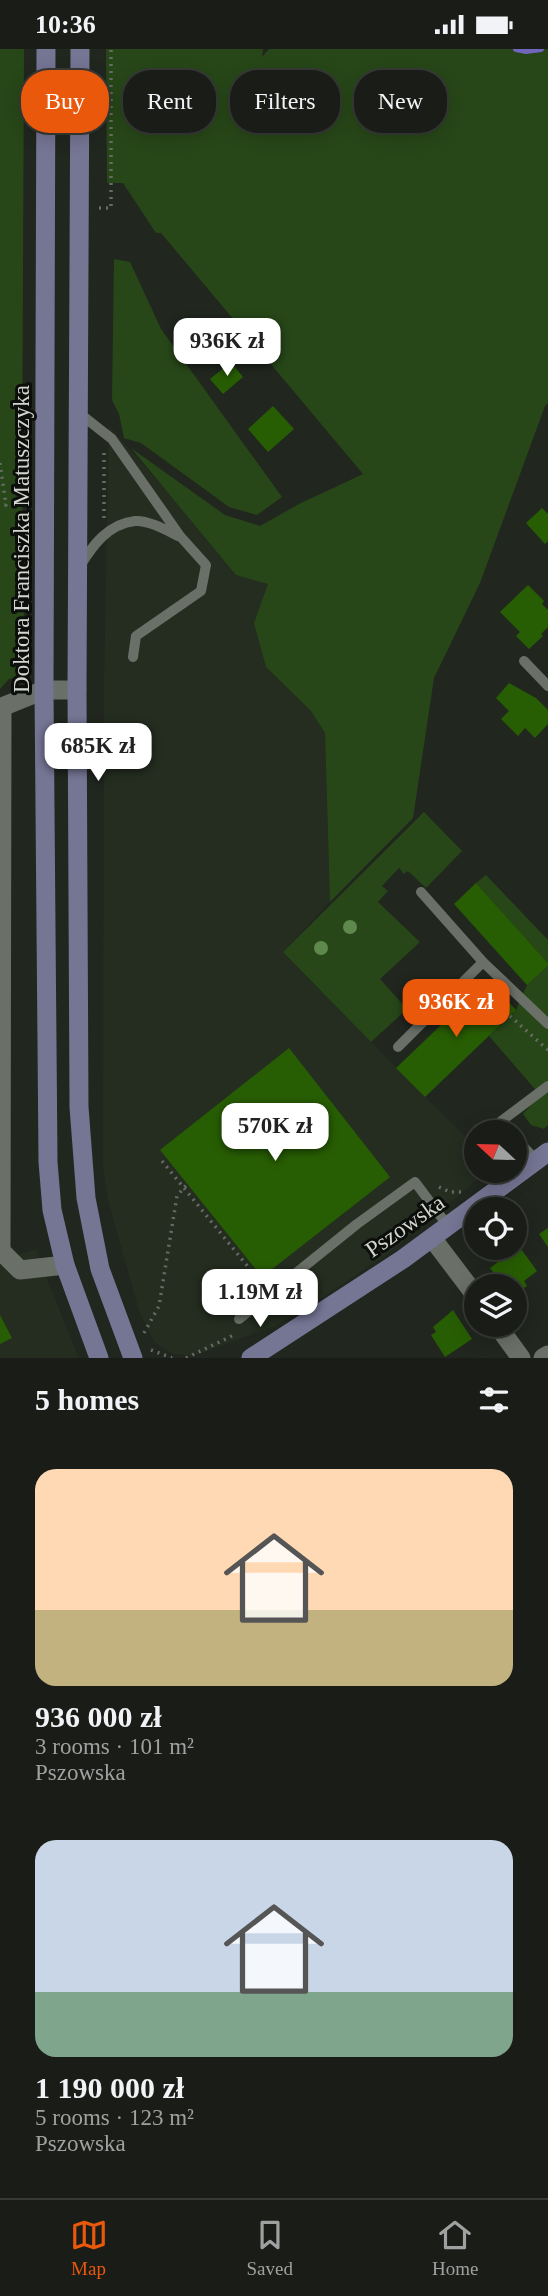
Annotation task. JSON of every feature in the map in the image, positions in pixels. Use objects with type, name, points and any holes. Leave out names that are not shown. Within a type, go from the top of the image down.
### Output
[{"type":"main road","name":"Doktora Franciszka Matuszczyka","points":[[46,49],[44,690],[48,1162],[52,1210],[65,1265],[99,1358]]},
{"type":"main road","points":[[80,49],[89,204],[79,413],[79,1107],[86,1199],[100,1269],[137,1355]]},
{"type":"main road","name":"Pszowska","points":[[251,1358],[440,1232],[542,1157]]},
{"type":"street","points":[[65,1265],[20,1270],[0,1251],[2,707],[44,690],[77,690]]},
{"type":"street","points":[[440,1232],[464,1275]]},
{"type":"street","points":[[506,1337],[521,1358]]},
{"type":"street","points":[[543,1358],[548,1355]]},
{"type":"lane","points":[[79,413],[112,439],[180,536],[206,565],[201,591],[136,636],[134,657]]},
{"type":"lane","points":[[78,569],[93,545],[110,529],[136,521],[180,536]]},
{"type":"lane","points":[[524,661],[548,686]]},
{"type":"lane","points":[[421,892],[483,962],[548,1024]]},
{"type":"lane","points":[[398,1047],[483,962]]},
{"type":"lane","points":[[503,1120],[548,1086]]},
{"type":"lane","points":[[527,1146],[542,1157]]},
{"type":"lane","points":[[239,1319],[357,1224],[415,1182],[440,1232]]},
{"type":"path","points":[[89,204],[97,208],[111,208],[111,49]]},
{"type":"path","points":[[93,545],[104,521],[104,432]]},
{"type":"path","points":[[0,463],[6,505],[0,506]]},
{"type":"path","points":[[510,1016],[548,1050]]},
{"type":"path","points":[[162,1161],[261,1284]]},
{"type":"path","points":[[138,1328],[142,1338],[159,1306],[177,1196],[188,1183]]},
{"type":"path","points":[[137,1355],[172,1358]]},
{"type":"shaded area","points":[[109,426],[239,573],[270,579],[266,667],[311,711],[325,733],[330,902],[283,952],[464,1135],[464,1183],[473,1183],[390,1252],[328,1294],[275,1326],[193,1356],[173,1354],[154,1342],[139,1311],[108,1200],[103,1168],[104,680]]},
{"type":"shaded area","points":[[36,1249],[79,1358],[0,1358],[0,1261]]},
{"type":"green space","points":[[0,49],[24,49],[24,70],[21,70],[21,133],[24,133],[24,631],[20,631],[18,677],[9,679],[0,689]]},
{"type":"green space","points":[[106,49],[263,49],[262,57],[269,49],[548,49],[548,403],[480,583],[434,678],[413,818],[330,902],[325,733],[311,711],[266,667],[254,623],[268,584],[236,575],[131,448],[225,515],[260,526],[363,474],[161,233],[156,233],[123,183],[107,183],[109,70],[106,70]]},
{"type":"green space","points":[[114,259],[130,262],[161,329],[282,497],[257,515],[229,507],[141,443],[124,438],[119,414],[112,400]]},
{"type":"green space","points":[[424,812],[462,851],[426,888],[408,871],[404,874],[399,868],[382,886],[388,891],[378,902],[420,942],[380,979],[407,1009],[371,1042],[283,952]]},
{"type":"green space","points":[[486,875],[548,940],[548,963],[476,883]]},
{"type":"green space","points":[[548,966],[548,1125],[544,1129],[531,1125],[523,1114],[540,1095],[489,1036],[516,1010],[527,985]]},
{"type":"building","points":[[231,362],[243,377],[223,394],[210,379]]},
{"type":"building","points":[[273,406],[294,429],[268,452],[248,429]]},
{"type":"building","points":[[542,508],[548,514],[548,541],[545,544],[526,523]]},
{"type":"building","points":[[528,585],[544,601],[542,604],[548,610],[548,627],[529,649],[516,636],[520,632],[500,612]]},
{"type":"building","points":[[509,683],[536,698],[548,710],[548,724],[535,738],[525,728],[518,736],[501,719],[509,711],[496,698]]},
{"type":"building","points":[[476,883],[548,963],[527,985],[454,904]]},
{"type":"building","points":[[488,980],[516,1010],[425,1097],[396,1068]]},
{"type":"building","points":[[289,1048],[390,1177],[262,1277],[160,1150]]},
{"type":"building","points":[[548,1228],[548,1247],[539,1234]]},
{"type":"building","points":[[527,1257],[537,1271],[527,1279],[527,1274],[494,1274],[490,1268],[501,1260],[527,1260]]},
{"type":"building","points":[[453,1310],[464,1327],[464,1337],[472,1339],[445,1357],[431,1335],[436,1332],[433,1327]]},
{"type":"building","points":[[0,1315],[12,1338],[0,1344]]},
{"type":"waterway","points":[[516,49],[541,49]]}]
